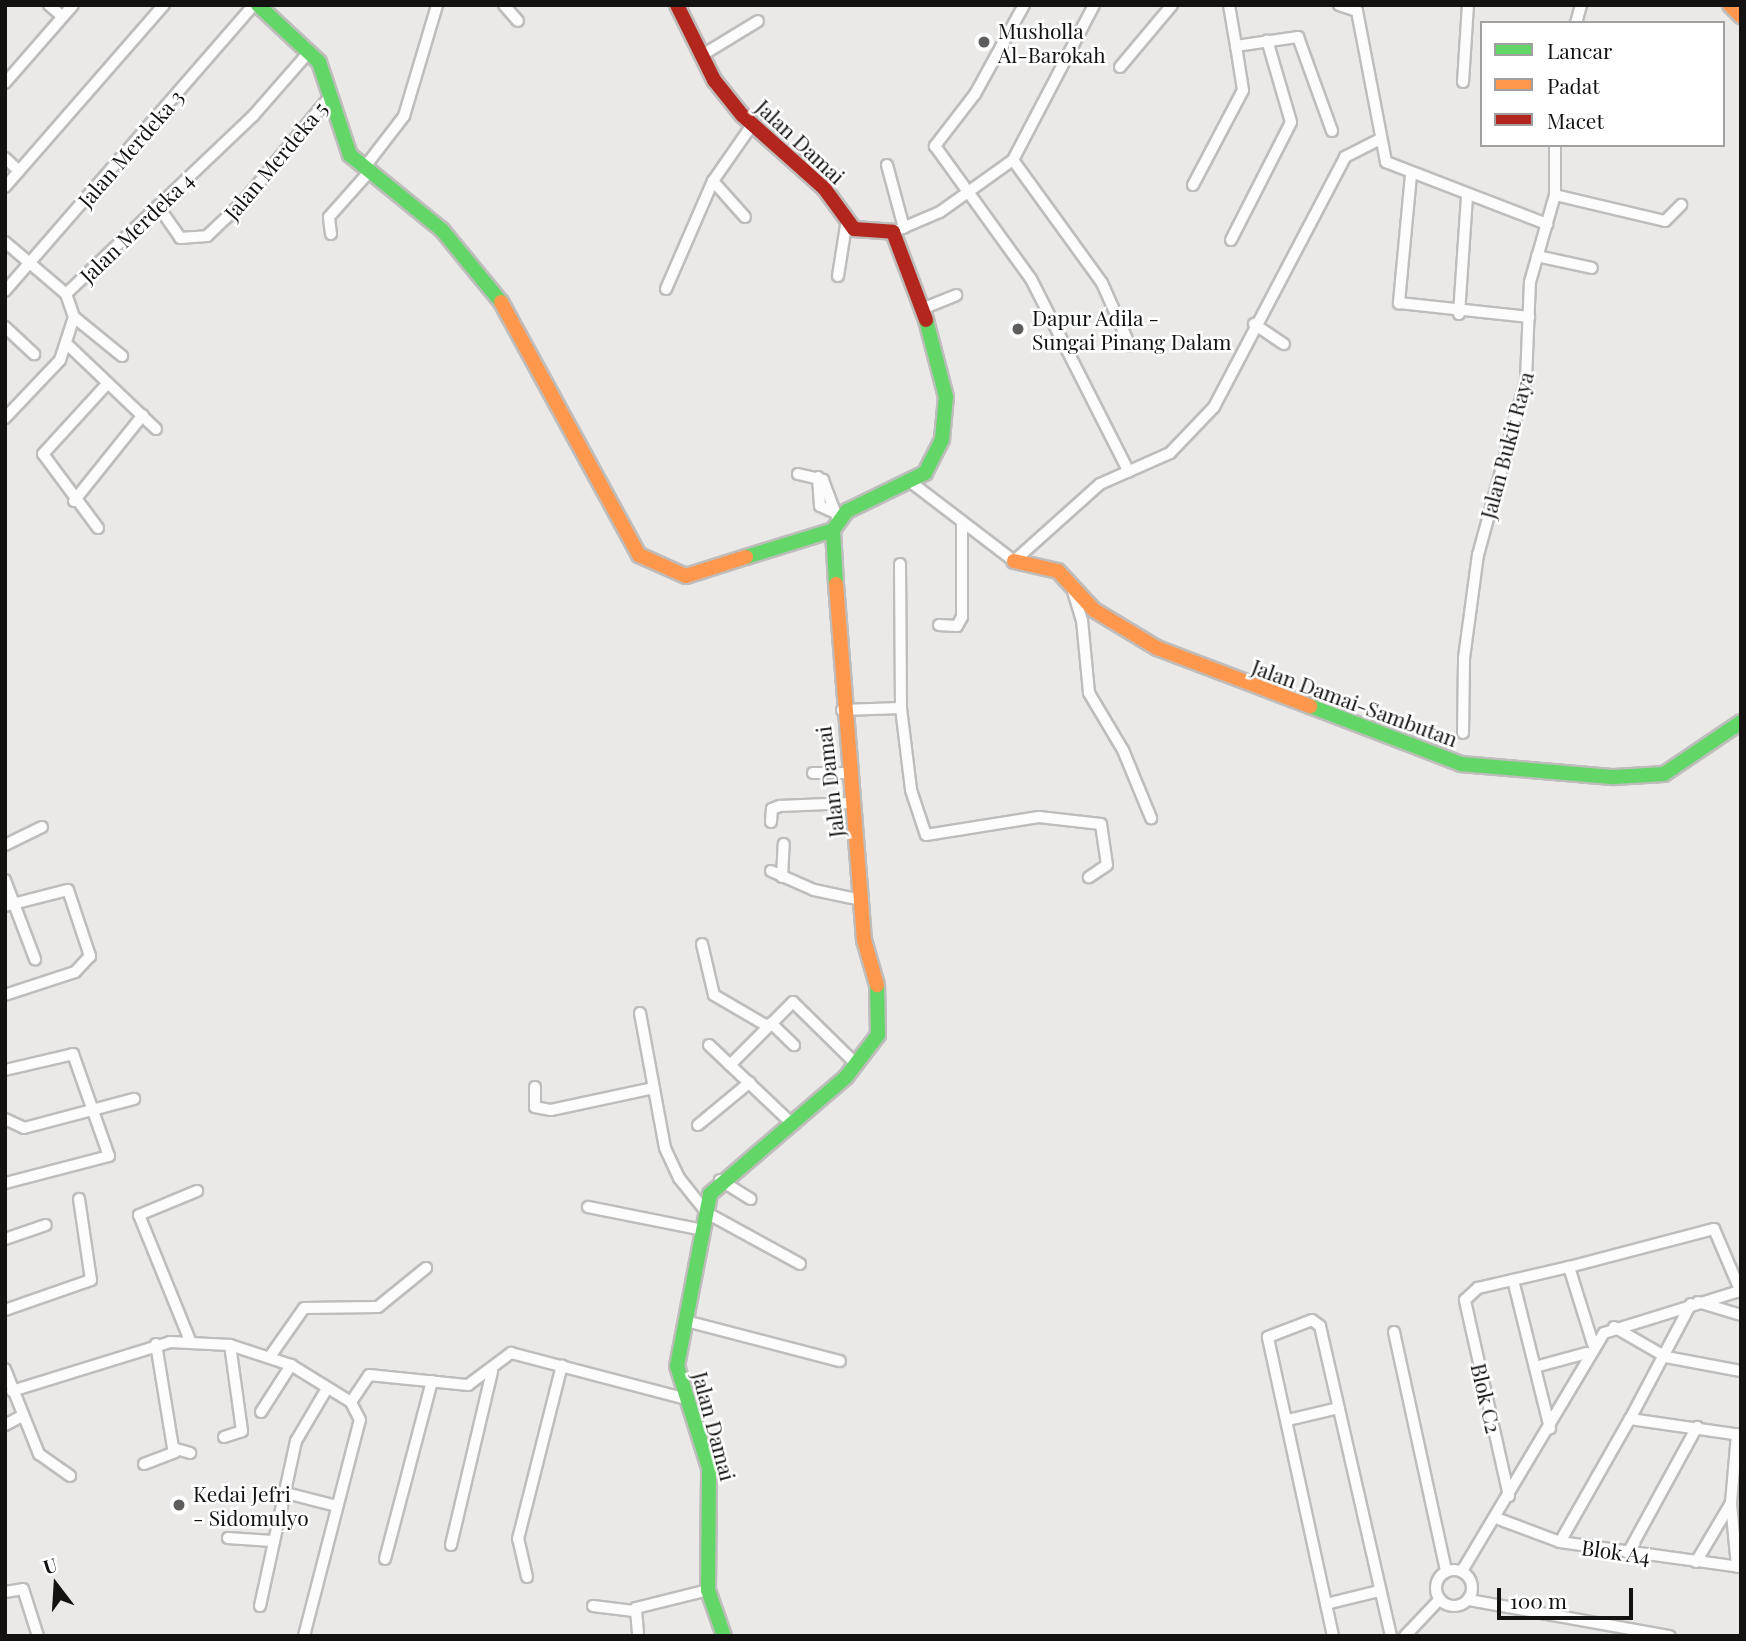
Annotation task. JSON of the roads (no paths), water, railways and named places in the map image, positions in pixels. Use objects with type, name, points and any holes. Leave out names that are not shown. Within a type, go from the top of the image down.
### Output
[{"type":"street","points":[[49,5],[63,17]]},
{"type":"street","points":[[5,83],[73,5]]},
{"type":"street","points":[[5,187],[163,5]]},
{"type":"street","points":[[256,5],[310,51],[331,95],[341,142],[366,170],[442,230],[492,285],[639,555],[660,570],[686,576],[834,520],[912,483],[942,439],[946,397],[898,230],[887,166]]},
{"type":"street","name":"Jalan Merdeka 3","points":[[5,291],[256,5]]},
{"type":"street","points":[[331,234],[331,215],[404,116],[437,5]]},
{"type":"street","points":[[504,5],[518,21]]},
{"type":"street","name":"Jalan Damai","points":[[677,5],[704,54],[714,80],[752,125],[824,188],[847,219]]},
{"type":"street","points":[[1024,5],[975,94],[934,141],[967,196],[1031,279],[1129,471]]},
{"type":"street","points":[[847,219],[857,231],[898,230],[967,196],[1013,160],[1094,5]]},
{"type":"street","points":[[1120,67],[1172,5]]},
{"type":"street","points":[[1193,185],[1243,90],[1229,5]]},
{"type":"street","points":[[1339,5],[1357,11],[1379,140],[1386,162],[1467,197],[1547,224]]},
{"type":"street","points":[[1463,82],[1468,5]]},
{"type":"street","points":[[1730,5],[1741,16]]},
{"type":"street","points":[[704,54],[758,21]]},
{"type":"street","points":[[1237,46],[1298,37],[1332,131]]},
{"type":"street","points":[[1231,240],[1291,122],[1267,40]]},
{"type":"street","name":"Jalan Merdeka 4","points":[[74,317],[66,294],[158,206],[310,51]]},
{"type":"street","name":"Jalan Merdeka 5","points":[[158,206],[180,238],[206,236],[244,201],[331,95]]},
{"type":"street","points":[[666,289],[713,181],[752,125]]},
{"type":"street","points":[[912,483],[998,554],[1014,561],[1082,497],[1129,471],[1170,453],[1201,424],[1345,157],[1379,140]]},
{"type":"street","name":"Jalan Bukit Raya","points":[[1463,733],[1466,705],[1464,657],[1478,555],[1526,380],[1529,317],[1537,256],[1555,195],[1555,147]]},
{"type":"street","points":[[5,158],[19,170]]},
{"type":"street","points":[[1013,160],[1102,283],[1130,346]]},
{"type":"street","points":[[1410,174],[1396,298],[1407,306],[1459,314],[1529,317]]},
{"type":"street","points":[[713,181],[746,217]]},
{"type":"street","points":[[1555,195],[1665,220],[1681,205]]},
{"type":"street","points":[[1459,314],[1467,197]]},
{"type":"street","points":[[838,276],[847,219]]},
{"type":"street","points":[[5,242],[66,294]]},
{"type":"street","points":[[1537,256],[1592,268]]},
{"type":"street","points":[[922,309],[956,295]]},
{"type":"street","points":[[5,418],[41,386],[67,344],[74,317],[122,356]]},
{"type":"street","points":[[1254,324],[1284,344]]},
{"type":"street","points":[[5,327],[34,354]]},
{"type":"street","points":[[67,344],[156,429]]},
{"type":"street","points":[[98,528],[74,501],[43,454],[108,383]]},
{"type":"street","points":[[74,501],[143,415]]},
{"type":"street","points":[[798,474],[818,477],[834,520]]},
{"type":"street","name":"Jalan Damai","points":[[723,1636],[708,1590],[709,1468],[684,1398],[677,1366],[707,1213],[720,1181],[857,1065],[877,1035],[882,1010],[864,940],[862,900],[846,772],[834,520]]},
{"type":"street","points":[[939,625],[957,626],[962,617],[962,524]]},
{"type":"street","name":"Jalan Damai-Sambutan","points":[[1014,561],[1058,571],[1072,588],[1157,648],[1461,764],[1614,777],[1664,774],[1741,722]]},
{"type":"street","points":[[900,564],[901,708],[922,832],[944,836],[1038,817],[1101,824],[1107,865],[1089,877]]},
{"type":"street","points":[[1072,588],[1082,620],[1089,694],[1124,750],[1151,818]]},
{"type":"street","points":[[842,710],[901,708]]},
{"type":"street","points":[[813,773],[846,772]]},
{"type":"street","points":[[771,822],[772,810],[780,806],[850,803]]},
{"type":"street","points":[[5,845],[42,827]]},
{"type":"street","points":[[782,877],[784,844]]},
{"type":"street","points":[[771,871],[782,877],[862,900]]},
{"type":"street","points":[[5,880],[17,902],[35,960]]},
{"type":"street","points":[[5,906],[68,891],[89,960],[75,972],[5,995]]},
{"type":"street","points":[[702,944],[714,995],[769,1024],[793,1045]]},
{"type":"street","points":[[730,1065],[769,1024],[795,1003],[857,1065]]},
{"type":"street","points":[[640,1013],[665,1148],[707,1213],[800,1264]]},
{"type":"street","points":[[709,1045],[789,1121]]},
{"type":"street","points":[[5,1070],[73,1054],[109,1156],[5,1182]]},
{"type":"street","points":[[698,1125],[750,1082]]},
{"type":"street","points":[[535,1087],[535,1107],[551,1110],[654,1088]]},
{"type":"street","points":[[5,1119],[24,1128],[134,1099]]},
{"type":"street","points":[[720,1181],[751,1199]]},
{"type":"street","points":[[191,1343],[139,1215],[197,1191]]},
{"type":"street","points":[[5,1310],[92,1280],[79,1199]]},
{"type":"street","points":[[588,1207],[703,1230]]},
{"type":"street","points":[[5,1238],[46,1225]]},
{"type":"street","points":[[1535,1367],[1590,1348],[1614,1327],[1741,1291],[1714,1229],[1513,1280],[1550,1428]]},
{"type":"street","points":[[1462,1571],[1550,1428],[1590,1348],[1569,1267]]},
{"type":"street","points":[[271,1355],[304,1308],[378,1307],[426,1268]]},
{"type":"street","name":"Blok C2","points":[[1508,1496],[1465,1300],[1478,1288],[1513,1280]]},
{"type":"street","points":[[1695,1303],[1741,1315]]},
{"type":"street","points":[[1560,1542],[1695,1303]]},
{"type":"street","points":[[686,1321],[840,1361]]},
{"type":"street","points":[[1332,1636],[1288,1420],[1268,1337],[1312,1321],[1319,1323],[1391,1636]]},
{"type":"street","points":[[1614,1327],[1666,1357],[1741,1371]]},
{"type":"street","points":[[1394,1332],[1446,1571]]},
{"type":"street","points":[[12,1391],[156,1344],[191,1343],[230,1345],[271,1355],[291,1365],[326,1390],[351,1402],[360,1420],[304,1636]]},
{"type":"street","points":[[156,1344],[176,1452]]},
{"type":"street","points":[[224,1437],[242,1432],[230,1345]]},
{"type":"street","points":[[351,1402],[369,1375],[468,1385],[492,1371],[511,1353],[684,1398]]},
{"type":"street","points":[[261,1412],[291,1365]]},
{"type":"street","points":[[527,1577],[518,1539],[562,1365]]},
{"type":"street","points":[[5,1369],[20,1417],[39,1454],[70,1476]]},
{"type":"street","points":[[451,1545],[492,1371]]},
{"type":"street","points":[[386,1559],[432,1381]]},
{"type":"street","points":[[260,1606],[282,1492],[301,1428],[326,1390]]},
{"type":"street","points":[[1288,1420],[1339,1408]]},
{"type":"street","points":[[5,1425],[20,1417]]},
{"type":"street","points":[[1630,1419],[1739,1434],[1731,1503],[1739,1567]]},
{"type":"street","points":[[1628,1553],[1697,1427]]},
{"type":"street","points":[[144,1464],[176,1452],[190,1453]]},
{"type":"street","points":[[282,1492],[337,1506]]},
{"type":"street","points":[[1696,1562],[1731,1503]]},
{"type":"street","name":"Blok A4","points":[[1496,1518],[1560,1542],[1739,1567]]},
{"type":"street","points":[[228,1538],[272,1541]]},
{"type":"street","points":[[1405,1636],[1439,1600],[1437,1579],[1446,1571],[1462,1571],[1470,1578],[1469,1600]]},
{"type":"street","points":[[5,1592],[23,1589],[38,1636]]},
{"type":"street","points":[[593,1606],[634,1611],[708,1590]]},
{"type":"street","points":[[1326,1604],[1379,1591]]},
{"type":"street","points":[[1439,1600],[1449,1606],[1469,1600],[1670,1636]]},
{"type":"street","points":[[634,1611],[638,1633]]},
{"type":"place","name":"Musholla Al-Barokah","points":[[984,42]]},
{"type":"place","name":"Dapur Adila - Sungai Pinang Dalam","points":[[1018,329]]},
{"type":"place","name":"Kedai Jefri - Sidomulyo","points":[[179,1505]]}]
